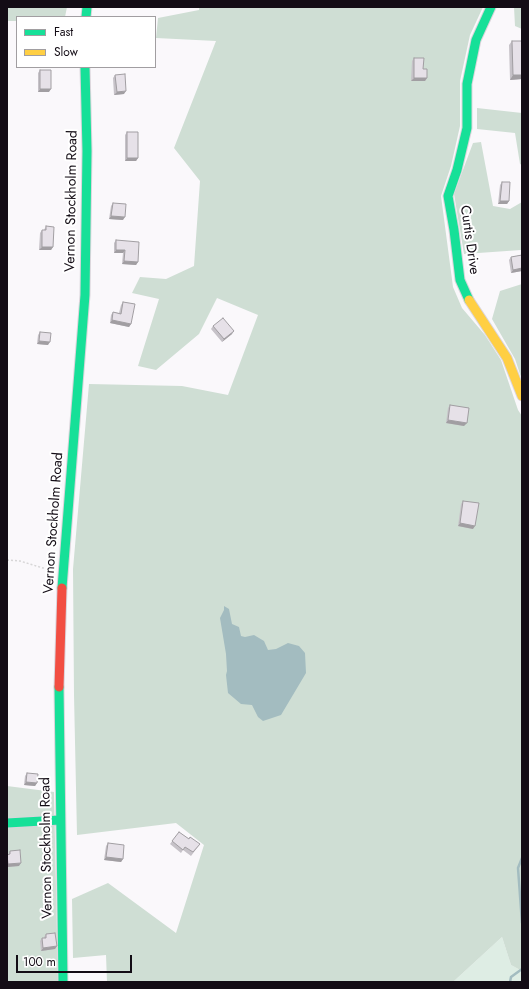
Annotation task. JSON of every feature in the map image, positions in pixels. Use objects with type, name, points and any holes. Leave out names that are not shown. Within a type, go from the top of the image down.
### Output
[{"type":"main road","name":"Curtis Drive","points":[[491,7],[476,40],[467,84],[467,128],[457,170],[448,196],[460,280],[466,296],[493,334],[507,358],[522,396]]},
{"type":"main road","name":"Vernon Stockholm Road","points":[[63,982],[59,696],[63,569],[85,295],[87,151],[86,68]]},
{"type":"main road","points":[[7,823],[60,820]]},
{"type":"path","points":[[7,560],[20,561],[43,568],[63,569]]},
{"type":"shaded area","points":[[7,7],[67,7],[65,16],[16,16],[16,21],[7,21]]},
{"type":"shaded area","points":[[199,7],[483,7],[470,35],[460,81],[460,126],[451,166],[441,196],[453,287],[462,308],[485,335],[501,360],[518,410],[522,416],[522,971],[511,965],[502,937],[453,982],[107,982],[106,955],[73,958],[72,899],[108,883],[176,933],[204,845],[176,823],[77,835],[73,569],[89,384],[182,386],[228,395],[258,315],[217,298],[199,334],[156,370],[138,366],[159,299],[132,293],[140,277],[166,279],[194,266],[200,181],[174,148],[216,41],[156,38],[158,18],[199,10]]},
{"type":"shaded area","points":[[514,7],[522,7],[522,29],[515,26]]},
{"type":"shaded area","points":[[477,108],[522,113],[522,165],[520,164],[515,133],[477,129]]},
{"type":"shaded area","points":[[481,142],[493,206],[510,209],[522,202],[522,251],[464,254],[454,194],[473,143]]},
{"type":"shaded area","points":[[522,284],[522,380],[515,359],[492,319],[500,291]]},
{"type":"shaded area","points":[[7,786],[54,792],[58,982],[7,982]]},
{"type":"shaded area","points":[[502,937],[511,965],[522,971],[522,982],[453,982]]},
{"type":"water","points":[[224,606],[229,609],[232,624],[239,627],[241,636],[245,637],[254,635],[264,641],[268,650],[276,649],[288,643],[299,646],[305,653],[306,673],[281,715],[263,721],[258,717],[252,705],[241,704],[228,693],[226,654],[220,618],[224,610]]},
{"type":"building","points":[[512,41],[522,41],[522,75],[513,75]]},
{"type":"building","points":[[414,58],[424,58],[423,69],[427,69],[427,78],[414,78]]},
{"type":"building","points":[[40,70],[51,70],[51,89],[40,89]]},
{"type":"building","points":[[125,74],[126,91],[117,92],[115,75]]},
{"type":"building","points":[[127,132],[138,132],[138,158],[127,158]]},
{"type":"building","points":[[502,182],[510,182],[509,201],[500,201]]},
{"type":"building","points":[[113,203],[126,204],[125,217],[111,216]]},
{"type":"building","points":[[46,226],[54,227],[53,247],[42,247],[42,230],[46,230]]},
{"type":"building","points":[[116,240],[139,242],[138,262],[124,261],[125,250],[116,250]]},
{"type":"building","points":[[522,255],[522,268],[513,270],[511,257]]},
{"type":"building","points":[[123,302],[135,304],[131,324],[112,320],[113,312],[121,314]]},
{"type":"building","points":[[223,318],[234,331],[224,339],[213,326]]},
{"type":"building","points":[[40,332],[51,333],[50,342],[39,341]]},
{"type":"building","points":[[450,405],[469,408],[467,423],[448,420]]},
{"type":"building","points":[[463,501],[479,503],[475,526],[460,523]]},
{"type":"building","points":[[27,773],[38,774],[37,783],[26,782]]},
{"type":"building","points":[[179,832],[200,844],[193,852],[185,847],[183,850],[172,841]]},
{"type":"building","points":[[108,843],[124,845],[123,859],[106,857]]},
{"type":"building","points":[[20,850],[21,863],[8,864],[7,855],[10,854],[10,851]]},
{"type":"building","points":[[55,933],[57,946],[43,948],[42,938],[46,938],[46,934]]},
{"type":"waterway","points":[[522,858],[518,868],[522,923]]},
{"type":"waterway","points":[[510,982],[511,977],[522,969]]},
{"type":"traffic: fast","points":[[86,16],[87,7]]},
{"type":"traffic: fast","points":[[469,300],[460,280],[448,196],[457,170],[467,128],[467,84],[476,40],[491,7]]},
{"type":"traffic: fast","points":[[62,588],[85,295],[87,151],[85,68]]},
{"type":"traffic: fast","points":[[59,687],[63,982]]},
{"type":"traffic: fast","points":[[7,823],[60,820]]},
{"type":"traffic: slow","points":[[469,300],[507,358],[522,396]]},
{"type":"traffic: jam","points":[[59,687],[62,588]]}]
